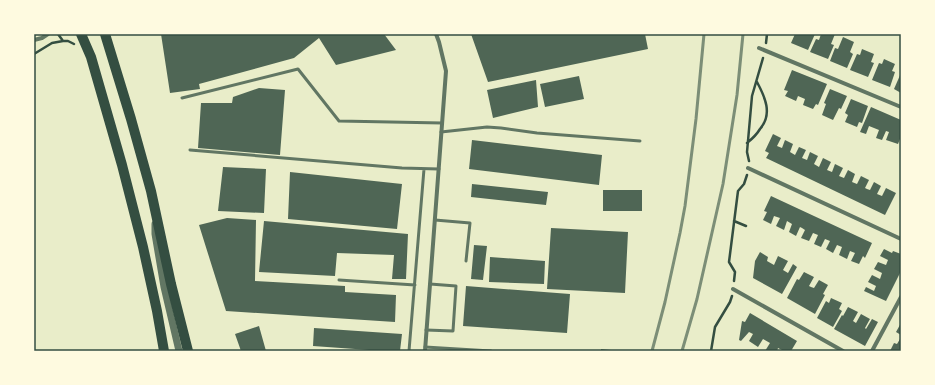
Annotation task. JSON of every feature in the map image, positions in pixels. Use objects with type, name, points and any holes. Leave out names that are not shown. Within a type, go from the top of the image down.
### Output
[{"type":"main road","points":[[81,34],[93,65],[138,225],[157,311],[164,351]]},
{"type":"main road","points":[[105,34],[131,118],[156,212],[171,284],[188,351]]},
{"type":"street","points":[[34,40],[42,38],[48,34]]},
{"type":"street","points":[[425,349],[446,71],[436,34]]},
{"type":"street","points":[[760,48],[901,107]]},
{"type":"street","points":[[748,168],[901,239]]},
{"type":"street","points":[[156,212],[155,234],[164,287],[179,351]]},
{"type":"street","points":[[733,289],[843,351]]},
{"type":"street","points":[[872,351],[901,297]]},
{"type":"lane","points":[[182,98],[298,68],[339,121],[442,123]]},
{"type":"lane","points":[[441,132],[487,127],[537,133],[640,141]]},
{"type":"lane","points":[[190,150],[402,168],[438,169]]},
{"type":"lane","points":[[409,351],[424,169]]},
{"type":"lane","points":[[435,220],[470,223],[466,260]]},
{"type":"lane","points":[[339,280],[414,285]]},
{"type":"lane","points":[[426,330],[453,331],[456,286],[430,284]]},
{"type":"lane","points":[[425,349],[491,351]]},
{"type":"path","points":[[711,351],[715,327],[730,302],[733,289],[735,272],[729,262],[734,221],[738,191],[744,184],[748,168],[749,160],[747,143],[752,96],[765,50],[766,34]]},
{"type":"path","points":[[34,54],[52,43],[63,41]]},
{"type":"path","points":[[747,143],[762,128],[767,110],[764,96],[757,81]]},
{"type":"path","points":[[734,221],[746,226]]},
{"type":"building","points":[[161,34],[384,34],[396,50],[336,65],[319,38],[294,58],[199,84],[200,89],[170,93]]},
{"type":"building","points":[[471,34],[645,34],[648,49],[488,82]]},
{"type":"building","points":[[795,34],[815,34],[808,50],[791,43]]},
{"type":"building","points":[[821,34],[835,34],[831,44],[834,45],[828,59],[810,52],[816,39],[819,40]]},
{"type":"building","points":[[843,37],[854,42],[850,52],[853,54],[847,68],[830,61],[835,48],[838,49]]},
{"type":"building","points":[[862,49],[874,54],[871,62],[874,63],[868,77],[850,70],[857,54],[860,55]]},
{"type":"building","points":[[884,59],[895,64],[892,71],[895,72],[890,87],[872,80],[879,63],[882,64]]},
{"type":"building","points":[[792,70],[827,84],[818,105],[816,104],[813,109],[803,105],[805,99],[798,96],[796,101],[785,96],[788,91],[784,90]]},
{"type":"building","points":[[901,73],[901,93],[894,89]]},
{"type":"building","points":[[579,76],[584,99],[545,107],[540,84]]},
{"type":"building","points":[[536,80],[538,107],[493,118],[487,90]]},
{"type":"building","points":[[259,88],[285,90],[280,155],[198,148],[201,103],[232,103],[233,97]]},
{"type":"building","points":[[830,89],[847,96],[841,109],[839,108],[833,120],[822,115],[826,104],[824,103]]},
{"type":"building","points":[[851,99],[868,106],[862,123],[859,122],[857,127],[845,122],[848,115],[845,113]]},
{"type":"building","points":[[871,107],[901,120],[901,140],[900,139],[898,144],[886,140],[889,132],[886,131],[882,140],[876,138],[879,130],[869,126],[866,134],[860,132]]},
{"type":"building","points":[[773,134],[781,138],[777,146],[782,148],[785,140],[793,144],[790,152],[795,155],[799,147],[806,150],[802,158],[807,160],[810,152],[818,156],[814,164],[819,167],[823,158],[831,162],[827,170],[832,172],[835,164],[843,168],[839,176],[844,178],[848,170],[855,174],[852,182],[857,184],[861,176],[869,180],[865,188],[867,189],[870,190],[874,182],[881,186],[877,194],[882,196],[886,188],[896,193],[885,215],[766,158],[769,153],[765,151]]},
{"type":"building","points":[[472,140],[602,155],[599,185],[469,169]]},
{"type":"building","points":[[223,167],[266,169],[264,213],[218,211]]},
{"type":"building","points":[[290,172],[402,184],[397,229],[288,219]]},
{"type":"building","points":[[472,184],[548,192],[546,205],[471,197]]},
{"type":"building","points":[[603,190],[642,190],[642,211],[603,211]]},
{"type":"building","points":[[771,196],[872,243],[865,258],[863,256],[859,264],[851,261],[855,253],[850,251],[847,259],[839,255],[842,247],[837,245],[833,253],[826,249],[830,241],[825,239],[821,247],[814,244],[818,235],[813,233],[809,241],[801,238],[805,230],[800,227],[796,236],[789,232],[792,224],[787,221],[784,230],[776,226],[780,218],[774,216],[771,224],[763,220],[767,212],[764,211]]},
{"type":"building","points":[[227,218],[256,220],[255,281],[345,286],[345,292],[396,295],[395,322],[226,311],[199,225]]},
{"type":"building","points":[[264,221],[408,234],[406,279],[392,279],[394,255],[337,253],[335,276],[259,272]]},
{"type":"building","points":[[551,228],[628,232],[625,293],[547,289]]},
{"type":"building","points":[[474,245],[487,246],[483,280],[471,279]]},
{"type":"building","points":[[884,249],[892,253],[893,251],[901,254],[901,271],[886,301],[864,291],[866,287],[874,291],[876,286],[868,282],[872,275],[880,279],[882,273],[874,269],[878,262],[886,265],[888,260],[880,256]]},
{"type":"building","points":[[760,252],[768,257],[767,261],[774,265],[778,256],[788,261],[783,270],[788,273],[793,264],[797,267],[782,294],[753,278],[755,261]]},
{"type":"building","points":[[490,257],[545,261],[544,284],[489,282]]},
{"type":"building","points":[[804,272],[814,277],[809,286],[814,288],[819,280],[828,285],[823,294],[825,295],[815,314],[787,298],[797,279],[799,280]]},
{"type":"building","points":[[466,286],[570,294],[567,333],[463,326]]},
{"type":"building","points":[[831,298],[842,303],[839,309],[842,311],[833,327],[817,318],[826,301],[829,303]]},
{"type":"building","points":[[848,307],[858,312],[853,321],[856,323],[861,314],[870,319],[865,328],[866,329],[872,319],[878,322],[865,346],[834,329]]},
{"type":"building","points":[[750,313],[797,341],[791,351],[784,351],[778,348],[777,351],[765,351],[770,343],[763,339],[758,347],[749,341],[753,334],[749,332],[741,341],[739,340],[742,321],[745,322]]},
{"type":"building","points":[[901,323],[901,335],[896,332]]},
{"type":"building","points":[[259,326],[266,351],[241,351],[235,334]]},
{"type":"building","points":[[314,328],[402,334],[400,351],[313,346]]},
{"type":"building","points":[[900,339],[901,351],[890,351],[894,343],[897,344]]},
{"type":"building","points":[[601,349],[611,350],[611,351],[601,351]]},
{"type":"railway","points":[[652,351],[665,302],[685,206],[696,119],[704,34]]},
{"type":"railway","points":[[682,351],[697,299],[723,184],[737,95],[743,34]]}]
